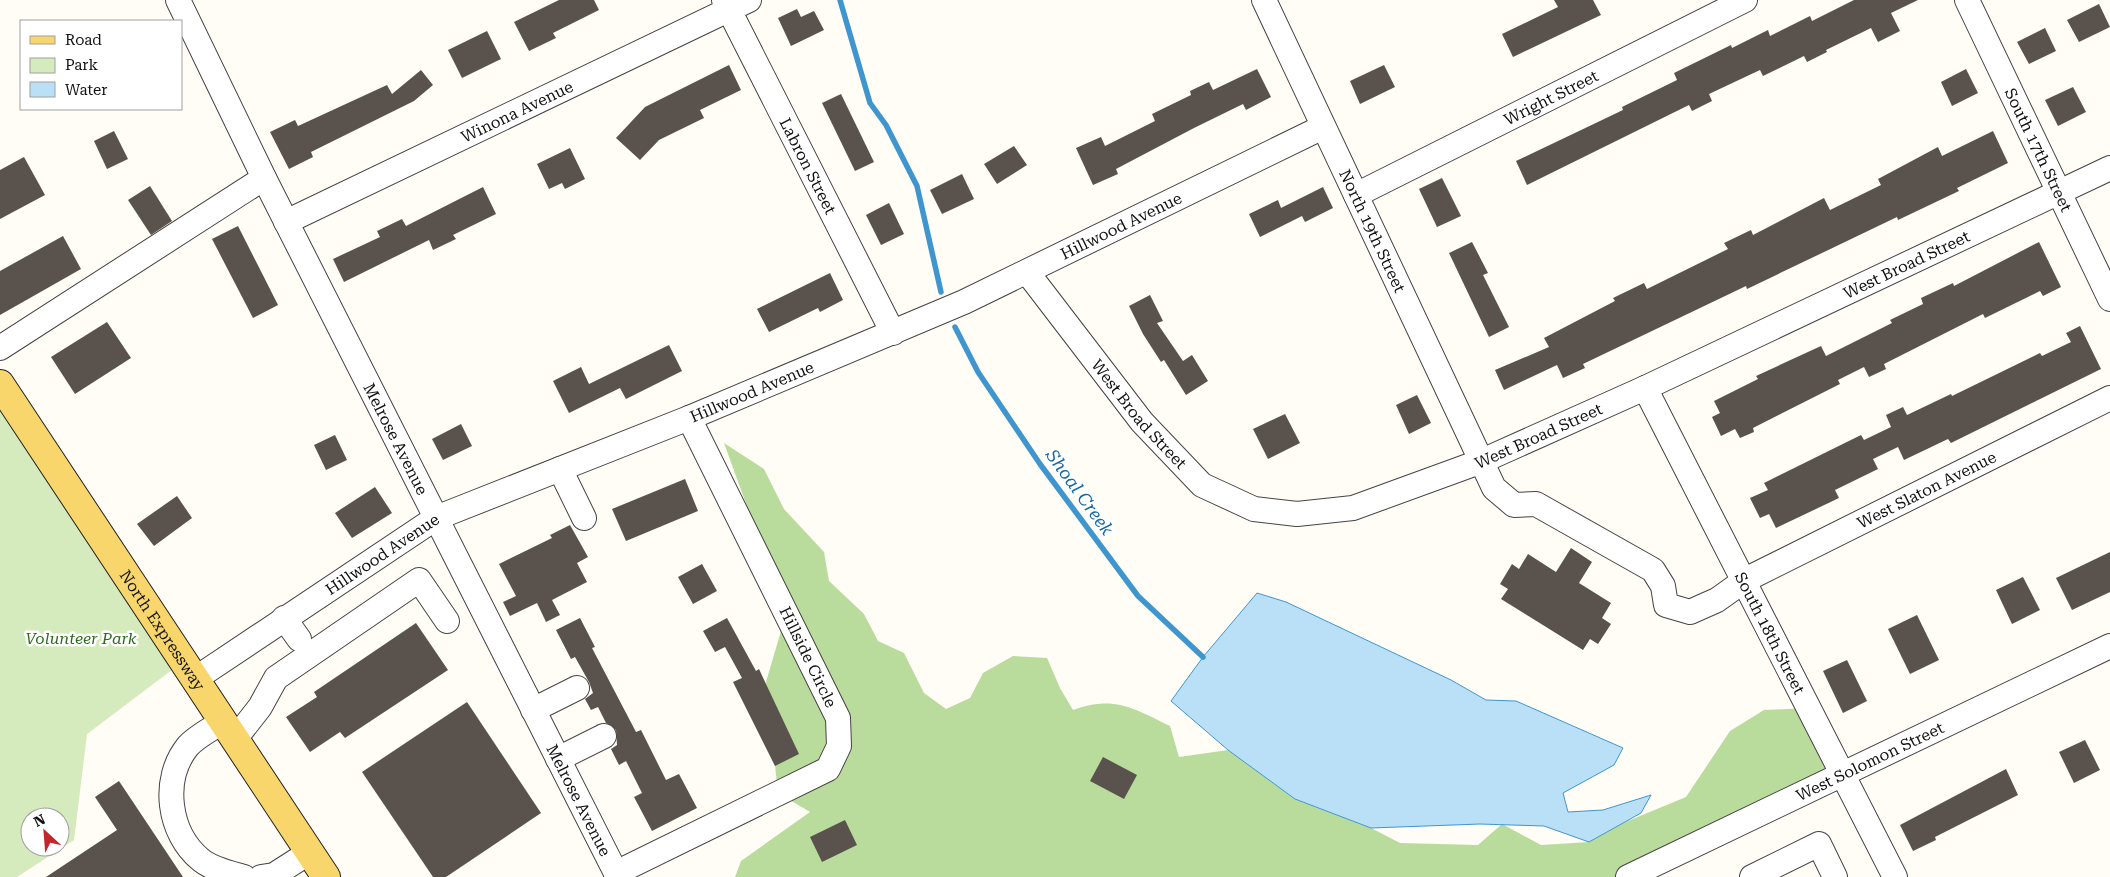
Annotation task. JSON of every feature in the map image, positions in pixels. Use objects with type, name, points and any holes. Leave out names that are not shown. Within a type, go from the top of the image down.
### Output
[{"type":"main road","name":"North Expressway","points":[[3,394],[326,877]]},
{"type":"street","name":"Melrose Avenue","points":[[178,0],[286,222],[617,875]]},
{"type":"street","name":"North 19th Street","points":[[1264,0],[1494,488],[1514,505],[1536,504],[1653,570],[1663,586],[1666,605],[1690,612],[1717,600],[1745,580]]},
{"type":"street","name":"Wright Street","points":[[1356,195],[1745,0]]},
{"type":"street","name":"South 17th Street","points":[[1967,0],[2110,299]]},
{"type":"street","name":"Winona Avenue","points":[[286,222],[734,3]]},
{"type":"street","name":"Labron Street","points":[[734,3],[893,333]]},
{"type":"street","name":"Hillwood Avenue","points":[[195,679],[436,518],[689,418],[893,333],[1027,272],[1323,127]]},
{"type":"street","name":"West Broad Street","points":[[1027,272],[1142,422],[1202,485],[1254,509],[1297,514],[1353,508],[1482,460],[1646,388],[2110,168]]},
{"type":"street","points":[[0,348],[264,178]]},
{"type":"street","name":"South 18th Street","points":[[1646,388],[1895,877]]},
{"type":"street","name":"West Slaton Avenue","points":[[1745,580],[2110,398]]},
{"type":"street","name":"Hillside Circle","points":[[617,875],[828,769],[839,746],[838,718],[689,418]]},
{"type":"street","points":[[560,469],[584,518]]},
{"type":"street","points":[[244,877],[202,861],[187,846],[178,830],[172,809],[172,782],[178,762],[189,744],[229,730],[260,707],[276,678],[419,580],[447,621]]},
{"type":"street","points":[[284,618],[299,639]]},
{"type":"street","name":"West Solomon Street","points":[[1628,877],[2110,646]]},
{"type":"street","points":[[533,710],[577,688]]},
{"type":"street","points":[[558,759],[604,736]]},
{"type":"street","points":[[1752,877],[1819,844],[1835,877]]},
{"type":"street","points":[[261,877],[274,875],[310,852]]},
{"type":"green space","name":"Volunteer Park","points":[[0,407],[193,654],[87,734],[74,840],[70,843],[70,807],[20,807],[20,857],[48,857],[17,877],[0,877]]},
{"type":"green space","points":[[724,443],[764,469],[784,509],[824,552],[829,581],[864,614],[878,641],[904,653],[924,693],[946,709],[970,698],[983,673],[1013,656],[1047,658],[1060,688],[1073,710],[1100,704],[1112,704],[1134,709],[1170,726],[1179,757],[1228,750],[1295,799],[1371,828],[1400,843],[1478,845],[1502,824],[1541,845],[1589,842],[1623,823],[1686,797],[1730,731],[1764,710],[1809,708],[1842,774],[1628,877],[735,877],[741,861],[810,812],[778,793],[766,682],[786,614]]},
{"type":"water","points":[[1257,593],[1286,602],[1451,680],[1486,700],[1516,701],[1623,748],[1614,765],[1563,793],[1568,812],[1603,810],[1651,795],[1641,813],[1589,842],[1544,826],[1480,824],[1371,828],[1295,799],[1228,750],[1171,701],[1203,657]]},
{"type":"building","points":[[559,0],[594,0],[599,10],[553,33],[556,38],[529,51],[514,22]]},
{"type":"building","points":[[1554,0],[1593,0],[1601,15],[1513,57],[1502,34],[1558,7]]},
{"type":"building","points":[[1854,0],[1918,0],[1891,13],[1900,31],[1878,42],[1871,28],[1826,50],[1827,52],[1807,62],[1804,56],[1763,76],[1760,70],[1709,94],[1712,101],[1692,111],[1689,105],[1527,185],[1516,161],[1623,110],[1622,107],[1677,80],[1674,73],[1731,45],[1732,48],[1768,30],[1770,36],[1810,16],[1812,21]]},
{"type":"building","points":[[2099,4],[2110,27],[2079,42],[2067,20]]},
{"type":"building","points":[[797,9],[801,17],[814,11],[824,30],[791,46],[778,18]]},
{"type":"building","points":[[2045,28],[2056,51],[2029,64],[2017,42]]},
{"type":"building","points":[[487,31],[501,59],[462,78],[448,50]]},
{"type":"building","points":[[729,65],[741,90],[700,110],[704,118],[659,140],[640,160],[616,138],[645,107]]},
{"type":"building","points":[[1384,65],[1395,87],[1360,104],[1350,81]]},
{"type":"building","points":[[1257,69],[1271,97],[1246,110],[1243,104],[1194,128],[1116,169],[1118,174],[1093,185],[1076,148],[1101,137],[1105,146],[1155,121],[1152,114],[1191,95],[1190,91],[1209,82],[1213,90]]},
{"type":"building","points":[[1966,69],[1978,93],[1952,106],[1941,82]]},
{"type":"building","points":[[421,70],[433,85],[414,101],[311,152],[313,157],[289,169],[270,132],[295,120],[298,126],[387,85],[392,94]]},
{"type":"building","points":[[2073,87],[2086,112],[2058,126],[2045,100]]},
{"type":"building","points":[[841,94],[874,162],[855,171],[822,103]]},
{"type":"building","points":[[114,131],[128,159],[107,169],[94,141]]},
{"type":"building","points":[[1993,131],[2008,163],[1957,188],[1959,191],[1898,220],[1897,217],[1747,289],[1746,286],[1583,364],[1585,368],[1563,378],[1557,365],[1504,390],[1495,370],[1549,347],[1544,338],[1615,301],[1613,298],[1644,283],[1647,289],[1728,249],[1724,243],[1751,230],[1753,235],[1824,198],[1830,210],[1881,185],[1878,179],[1938,147],[1942,156]]},
{"type":"building","points":[[1014,146],[1027,165],[997,184],[984,164]]},
{"type":"building","points":[[570,148],[585,179],[565,189],[562,183],[549,189],[537,164]]},
{"type":"building","points":[[24,157],[45,195],[0,219],[0,170]]},
{"type":"building","points":[[962,174],[974,199],[942,214],[930,190]]},
{"type":"building","points":[[1442,178],[1461,216],[1437,227],[1419,189]]},
{"type":"building","points":[[150,186],[172,221],[151,235],[128,200]]},
{"type":"building","points":[[483,187],[496,214],[453,235],[456,239],[433,250],[429,240],[344,282],[333,259],[380,237],[377,231],[402,219],[406,226]]},
{"type":"building","points":[[1323,187],[1333,208],[1305,222],[1302,216],[1260,237],[1249,214],[1278,200],[1281,208]]},
{"type":"building","points":[[889,203],[904,234],[881,245],[866,215]]},
{"type":"building","points":[[238,226],[278,305],[253,318],[212,239]]},
{"type":"building","points":[[63,236],[81,269],[0,315],[0,271]]},
{"type":"building","points":[[1472,242],[1488,273],[1483,275],[1509,327],[1489,337],[1449,253]]},
{"type":"building","points":[[2039,242],[2061,287],[2043,296],[2040,291],[1985,318],[1983,314],[1884,364],[1886,369],[1869,377],[1864,367],[1838,380],[1840,384],[1753,428],[1754,432],[1740,438],[1735,429],[1721,436],[1712,417],[1720,413],[1714,401],[1758,379],[1756,376],[1821,346],[1826,356],[1892,323],[1890,320],[1923,304],[1921,298],[1953,283],[1954,286]]},
{"type":"building","points":[[830,273],[843,300],[820,312],[818,308],[769,332],[757,309]]},
{"type":"building","points":[[1150,295],[1163,321],[1157,323],[1183,361],[1192,355],[1208,381],[1186,395],[1164,360],[1161,362],[1143,334],[1129,306]]},
{"type":"building","points":[[107,322],[131,358],[75,394],[51,357]]},
{"type":"building","points":[[2080,326],[2101,369],[1951,443],[1948,439],[1904,460],[1898,447],[1873,459],[1878,469],[1835,490],[1839,498],[1776,528],[1769,514],[1760,518],[1750,498],[1768,490],[1764,483],[1861,435],[1864,440],[1891,427],[1886,415],[1903,407],[1907,415],[1951,394],[1952,396],[2040,353],[2042,356],[2071,342],[2066,333]]},
{"type":"building","points":[[669,345],[682,371],[626,399],[620,388],[569,413],[553,381],[581,367],[589,384]]},
{"type":"building","points":[[1417,395],[1431,423],[1409,434],[1396,405]]},
{"type":"building","points":[[1285,414],[1300,443],[1268,459],[1253,429]]},
{"type":"building","points":[[461,424],[472,446],[443,460],[432,439]]},
{"type":"building","points":[[335,435],[347,460],[326,470],[314,445]]},
{"type":"building","points":[[685,479],[698,511],[626,541],[612,509]]},
{"type":"building","points":[[375,487],[392,513],[352,538],[335,513]]},
{"type":"building","points":[[177,496],[192,518],[154,546],[137,524]]},
{"type":"building","points":[[570,525],[588,557],[577,563],[587,582],[552,600],[560,615],[546,622],[537,603],[510,616],[503,602],[516,596],[499,564],[552,538],[550,535]]},
{"type":"building","points":[[1571,548],[1592,562],[1579,583],[1611,603],[1602,618],[1611,624],[1598,644],[1590,639],[1583,650],[1501,599],[1508,589],[1500,584],[1512,564],[1519,569],[1528,554],[1556,572]]},
{"type":"building","points":[[2110,552],[2110,592],[2072,610],[2056,578]]},
{"type":"building","points":[[702,564],[717,591],[693,604],[678,577]]},
{"type":"building","points":[[2023,577],[2040,610],[2012,624],[1996,590]]},
{"type":"building","points":[[1917,615],[1939,660],[1910,674],[1888,629]]},
{"type":"building","points":[[580,618],[595,647],[592,648],[636,732],[641,730],[666,780],[679,774],[697,808],[652,831],[634,797],[642,793],[626,761],[619,765],[611,749],[617,745],[616,730],[606,723],[598,707],[591,710],[585,699],[593,693],[589,682],[575,657],[571,659],[556,630]]},
{"type":"building","points":[[727,618],[756,671],[759,669],[799,754],[775,766],[733,682],[742,678],[725,647],[715,652],[703,631]]},
{"type":"building","points":[[416,623],[448,670],[345,738],[340,732],[310,752],[286,717],[317,697],[314,692]]},
{"type":"building","points":[[1847,660],[1867,701],[1843,713],[1823,671]]},
{"type":"building","points":[[467,702],[541,813],[446,877],[433,877],[362,772]]},
{"type":"building","points":[[2085,740],[2100,770],[2074,783],[2059,752]]},
{"type":"building","points":[[1103,757],[1137,775],[1124,799],[1090,781]]},
{"type":"building","points":[[2006,769],[2018,795],[1935,837],[1936,840],[1913,851],[1900,825]]},
{"type":"building","points":[[119,781],[183,877],[46,877],[117,830],[95,797]]},
{"type":"building","points":[[845,820],[857,845],[822,862],[810,837]]},
{"type":"waterway","name":"Shoal Creek","points":[[840,0],[870,103],[886,125],[917,186],[941,292]]},
{"type":"waterway","name":"Shoal Creek","points":[[955,327],[978,372],[1040,464],[1138,596],[1203,657]]}]
